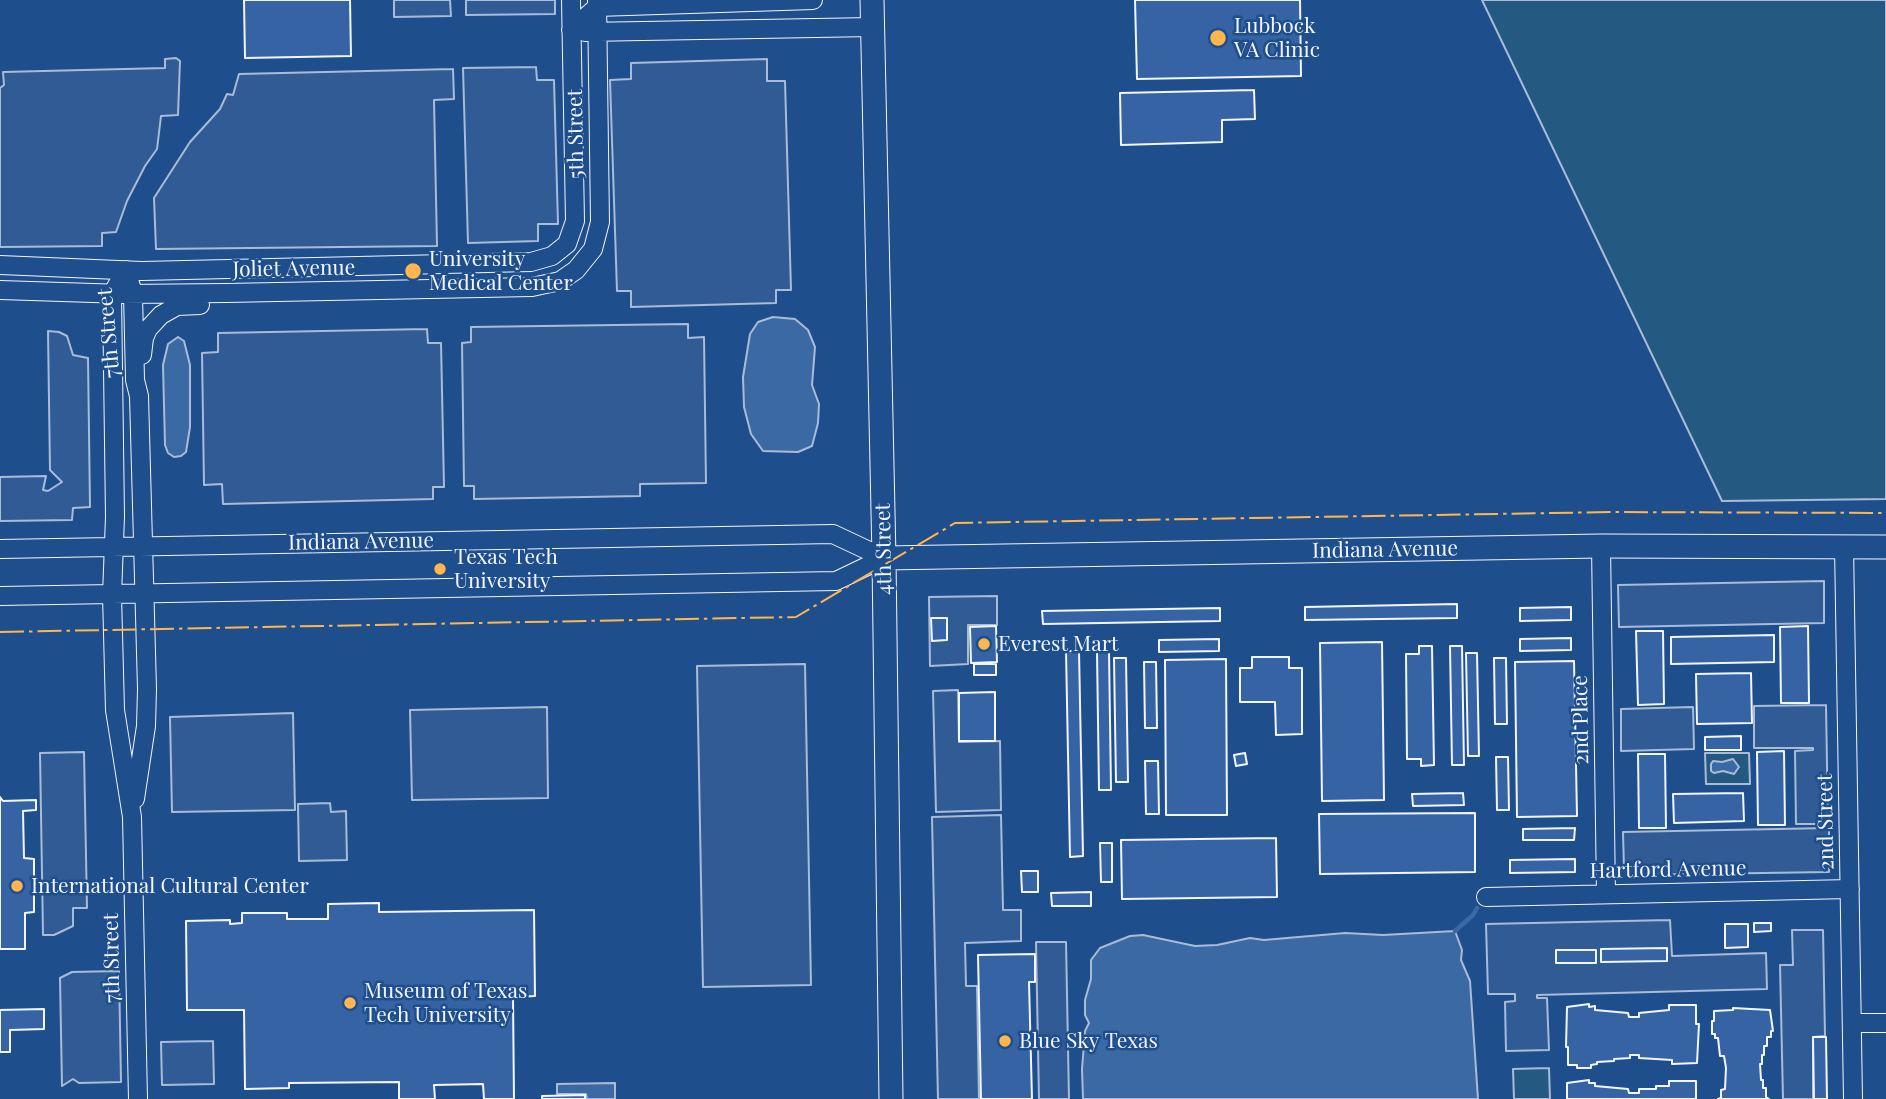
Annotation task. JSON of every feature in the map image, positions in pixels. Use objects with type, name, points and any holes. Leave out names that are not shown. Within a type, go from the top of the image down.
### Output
[{"type":"main road","name":"4th Street","points":[[872,0],[884,558],[891,1099]]},
{"type":"main road","name":"Indiana Avenue","points":[[884,558],[1601,546],[1886,547]]},
{"type":"street","name":"5th Street","points":[[562,250],[575,221],[571,0]]},
{"type":"street","points":[[571,30],[597,3],[813,0]]},
{"type":"street","name":"5th Street","points":[[583,263],[593,248],[600,222],[597,3]]},
{"type":"street","points":[[571,30],[597,33],[873,27]]},
{"type":"street","name":"Joliet Avenue","points":[[0,265],[125,270],[531,262],[545,259],[562,250]]},
{"type":"street","name":"Joliet Avenue","points":[[0,290],[133,294],[531,287],[560,281],[583,263]]},
{"type":"street","name":"7th Street","points":[[125,270],[112,294],[115,517],[112,595],[115,710],[132,817],[138,1099]]},
{"type":"street","name":"7th Street","points":[[125,270],[133,294],[145,595],[146,726],[132,817]]},
{"type":"street","points":[[139,396],[143,379],[144,338],[153,323],[177,306],[204,305],[226,293]]},
{"type":"street","name":"Indiana Avenue","points":[[0,549],[833,534],[884,558]]},
{"type":"street","name":"2nd Street","points":[[1844,545],[1853,1099]]},
{"type":"street","name":"2nd Place","points":[[1601,546],[1606,894]]},
{"type":"street","name":"Indiana Avenue","points":[[0,596],[836,580],[884,558]]},
{"type":"street","name":"Hartford Avenue","points":[[1486,897],[1850,889]]},
{"type":"street","points":[[1852,1023],[1886,1023]]},
{"type":"shaded area","points":[[394,0],[450,0],[451,16],[394,17]]},
{"type":"shaded area","points":[[466,0],[555,0],[555,14],[466,15]]},
{"type":"shaded area","points":[[1482,0],[1886,0],[1886,499],[1722,501]]},
{"type":"shaded area","points":[[176,58],[180,61],[178,115],[161,116],[157,149],[127,201],[116,232],[102,233],[102,246],[0,247],[0,88],[4,85],[3,72],[165,68],[165,59]]},
{"type":"shaded area","points":[[767,59],[767,81],[785,81],[791,290],[776,290],[776,303],[631,307],[631,291],[617,291],[610,80],[631,79],[631,63]]},
{"type":"shaded area","points":[[536,67],[537,80],[554,80],[558,224],[538,224],[538,241],[468,243],[463,68]]},
{"type":"shaded area","points":[[453,69],[454,99],[434,100],[437,246],[156,249],[154,198],[190,142],[220,109],[227,94],[233,95],[239,74]]},
{"type":"shaded area","points":[[773,317],[795,319],[808,330],[815,347],[812,385],[819,404],[818,423],[812,446],[798,452],[763,451],[751,434],[744,407],[743,377],[750,334],[758,322]]},
{"type":"shaded area","points":[[688,324],[688,338],[704,337],[706,483],[640,484],[640,496],[474,499],[474,486],[464,486],[462,343],[471,342],[471,327]]},
{"type":"shaded area","points":[[427,329],[428,343],[441,343],[444,487],[433,487],[433,499],[223,504],[222,484],[204,485],[202,353],[218,352],[218,333]]},
{"type":"shaded area","points":[[48,331],[67,336],[73,355],[88,358],[90,507],[73,508],[72,520],[0,521],[0,477],[46,476],[43,490],[48,491],[62,482],[50,470]]},
{"type":"shaded area","points":[[178,337],[184,341],[190,365],[190,427],[186,452],[174,457],[168,453],[165,445],[163,365],[168,344]]},
{"type":"shaded area","points":[[1824,581],[1824,623],[1619,627],[1618,585]]},
{"type":"shaded area","points":[[997,596],[997,625],[968,625],[968,664],[930,666],[929,597]]},
{"type":"shaded area","points":[[805,664],[811,985],[703,987],[697,666]]},
{"type":"shaded area","points":[[958,690],[959,742],[1000,741],[1001,810],[936,812],[933,691]]},
{"type":"shaded area","points":[[1826,705],[1828,824],[1796,824],[1795,751],[1813,748],[1754,748],[1754,706]]},
{"type":"shaded area","points":[[547,707],[548,798],[412,800],[410,710]]},
{"type":"shaded area","points":[[1693,707],[1694,749],[1621,751],[1621,709]]},
{"type":"shaded area","points":[[293,713],[295,810],[172,812],[170,717]]},
{"type":"shaded area","points":[[84,752],[87,908],[73,908],[73,926],[54,935],[43,935],[40,753]]},
{"type":"shaded area","points":[[1705,753],[1749,753],[1750,784],[1706,784]]},
{"type":"shaded area","points":[[1733,759],[1739,767],[1734,774],[1711,771],[1713,761]]},
{"type":"shaded area","points":[[330,803],[331,812],[346,811],[347,860],[299,861],[298,804]]},
{"type":"shaded area","points":[[1001,815],[1003,910],[1021,910],[1021,941],[965,943],[966,986],[977,986],[979,1099],[938,1099],[932,817]]},
{"type":"shaded area","points":[[1829,828],[1829,872],[1631,875],[1624,870],[1623,832]]},
{"type":"shaded area","points":[[1670,920],[1672,956],[1766,953],[1767,989],[1537,995],[1537,998],[1547,998],[1549,1050],[1506,1051],[1505,1002],[1515,1001],[1515,994],[1488,994],[1486,924]]},
{"type":"shaded area","points":[[1792,930],[1823,930],[1825,1036],[1813,1037],[1813,1099],[1783,1099],[1780,965],[1793,965]]},
{"type":"shaded area","points":[[1455,931],[1462,950],[1461,960],[1470,981],[1478,1099],[1083,1099],[1085,1031],[1089,1023],[1085,1015],[1085,1000],[1091,979],[1091,960],[1100,948],[1130,936],[1143,935],[1195,946],[1217,945],[1250,938],[1264,940],[1345,933],[1383,935]]},
{"type":"shaded area","points":[[1036,942],[1066,942],[1069,1099],[1039,1099]]},
{"type":"shaded area","points":[[119,971],[121,1082],[79,1083],[73,1079],[62,1086],[60,978],[72,972]]},
{"type":"shaded area","points":[[213,1041],[214,1084],[162,1085],[161,1042]]},
{"type":"shaded area","points":[[1549,1068],[1550,1099],[1514,1099],[1513,1069]]},
{"type":"shaded area","points":[[615,1083],[615,1099],[587,1099],[586,1094],[557,1094],[557,1084]]},
{"type":"building","points":[[244,0],[350,0],[351,56],[245,58]]},
{"type":"building","name":"Lubbock VA Clinic","points":[[1135,0],[1300,0],[1301,76],[1137,79]]},
{"type":"building","points":[[1254,90],[1255,119],[1222,120],[1222,142],[1121,145],[1120,93]]},
{"type":"building","points":[[1457,604],[1457,618],[1305,620],[1305,607]]},
{"type":"building","points":[[1571,607],[1571,620],[1520,621],[1520,608]]},
{"type":"building","points":[[1220,608],[1220,621],[1043,624],[1042,611]]},
{"type":"building","points":[[931,618],[947,618],[947,640],[932,641]]},
{"type":"building","name":"Everest Mart","points":[[996,626],[997,662],[971,663],[970,627]]},
{"type":"building","points":[[1808,626],[1809,703],[1781,703],[1780,627]]},
{"type":"building","points":[[1636,631],[1663,631],[1664,704],[1638,705]]},
{"type":"building","points":[[1774,635],[1774,662],[1671,664],[1671,637]]},
{"type":"building","points":[[1571,638],[1571,650],[1520,651],[1520,639]]},
{"type":"building","points":[[1219,639],[1219,651],[1159,652],[1159,640]]},
{"type":"building","points":[[1382,642],[1384,800],[1322,801],[1320,643]]},
{"type":"building","points":[[1419,646],[1432,646],[1434,765],[1421,766],[1421,759],[1407,759],[1406,654],[1419,654]]},
{"type":"building","points":[[1450,646],[1462,646],[1464,765],[1452,765]]},
{"type":"building","points":[[1066,651],[1079,651],[1083,856],[1070,857]]},
{"type":"building","points":[[1109,651],[1111,790],[1099,790],[1097,652]]},
{"type":"building","points":[[1466,653],[1477,653],[1479,756],[1468,756]]},
{"type":"building","points":[[1252,657],[1289,657],[1289,668],[1302,668],[1302,734],[1276,735],[1275,702],[1240,702],[1240,668],[1252,668]]},
{"type":"building","points":[[1114,658],[1126,658],[1128,782],[1116,782]]},
{"type":"building","points":[[1494,658],[1506,658],[1507,724],[1495,724]]},
{"type":"building","points":[[1226,659],[1227,815],[1166,815],[1165,660]]},
{"type":"building","points":[[1574,661],[1577,816],[1517,817],[1515,662]]},
{"type":"building","points":[[1144,662],[1156,662],[1157,728],[1145,728]]},
{"type":"building","points":[[974,664],[996,664],[996,675],[974,675]]},
{"type":"building","points":[[1751,673],[1752,723],[1697,724],[1696,674]]},
{"type":"building","points":[[995,692],[995,741],[959,741],[959,693]]},
{"type":"building","points":[[1741,736],[1741,750],[1705,750],[1705,737]]},
{"type":"building","points":[[1784,751],[1785,825],[1758,825],[1757,752]]},
{"type":"building","points":[[1245,753],[1247,764],[1236,766],[1234,755]]},
{"type":"building","points":[[1638,754],[1665,754],[1666,828],[1639,828]]},
{"type":"building","points":[[1496,757],[1508,757],[1509,810],[1497,810]]},
{"type":"building","points":[[1145,761],[1158,761],[1159,814],[1146,814]]},
{"type":"building","points":[[1463,793],[1464,805],[1413,806],[1412,794]]},
{"type":"building","points":[[1743,793],[1744,821],[1674,823],[1673,794]]},
{"type":"building","name":"International Cultural Center","points":[[0,797],[3,801],[36,800],[36,810],[23,811],[24,858],[34,859],[34,912],[25,913],[25,949],[0,949]]},
{"type":"building","points":[[1475,813],[1475,872],[1320,874],[1319,814]]},
{"type":"building","points":[[1575,828],[1574,840],[1523,840],[1523,829]]},
{"type":"building","points":[[1276,838],[1277,897],[1122,899],[1121,840]]},
{"type":"building","points":[[1100,843],[1112,843],[1112,882],[1101,882]]},
{"type":"building","points":[[1575,859],[1575,872],[1510,873],[1510,860]]},
{"type":"building","points":[[1021,871],[1038,871],[1038,892],[1022,892]]},
{"type":"building","points":[[1091,892],[1091,906],[1052,906],[1051,893]]},
{"type":"building","name":"Museum of Texas Tech University","points":[[379,903],[379,912],[534,910],[535,996],[513,997],[514,1099],[484,1099],[483,1084],[434,1085],[435,1099],[399,1099],[399,1082],[289,1083],[289,1088],[245,1089],[244,1010],[187,1010],[186,921],[230,920],[230,924],[242,923],[242,913],[287,913],[287,919],[328,919],[328,904]]},
{"type":"building","points":[[1754,923],[1771,923],[1771,931],[1754,932]]},
{"type":"building","points":[[1725,924],[1748,924],[1748,947],[1725,948]]},
{"type":"building","points":[[1667,948],[1667,961],[1601,962],[1601,949]]},
{"type":"building","points":[[1556,950],[1596,950],[1596,963],[1556,963]]},
{"type":"building","name":"Blue Sky Texas","points":[[1035,954],[1035,982],[1029,982],[1032,1099],[981,1099],[978,955]]},
{"type":"building","points":[[1589,1004],[1589,1007],[1595,1006],[1595,1010],[1628,1013],[1629,1017],[1639,1017],[1639,1013],[1669,1010],[1669,1005],[1696,1005],[1696,1024],[1699,1024],[1697,1063],[1672,1064],[1672,1060],[1630,1055],[1630,1058],[1597,1062],[1591,1065],[1591,1068],[1568,1065],[1567,1007]]},
{"type":"building","points":[[1733,1008],[1770,1010],[1773,1031],[1771,1037],[1767,1037],[1767,1046],[1764,1046],[1760,1064],[1763,1088],[1766,1088],[1766,1097],[1769,1099],[1718,1099],[1721,1098],[1721,1090],[1725,1089],[1726,1068],[1724,1056],[1720,1056],[1718,1038],[1712,1034],[1712,1021],[1714,1011]]},
{"type":"building","points":[[44,1009],[44,1029],[10,1030],[10,1052],[0,1052],[0,1010]]},
{"type":"building","points":[[1813,1037],[1826,1037],[1827,1099],[1814,1099]]},
{"type":"building","points":[[1589,1080],[1589,1083],[1595,1083],[1595,1086],[1628,1089],[1629,1093],[1639,1093],[1639,1089],[1656,1089],[1656,1086],[1669,1086],[1669,1081],[1696,1081],[1696,1099],[1567,1099],[1567,1083]]},
{"type":"building","points":[[585,1095],[585,1099],[542,1099],[542,1096]]},
{"type":"waterway","points":[[1455,931],[1477,908]]},
{"type":"power","points":[[0,632],[796,617],[955,523],[1613,512],[1886,513]]},
{"type":"place","name":"Lubbock VA Clinic","points":[[1218,38]]},
{"type":"place","name":"University Medical Center","points":[[413,271]]},
{"type":"place","name":"Texas Tech University","points":[[440,569]]},
{"type":"place","name":"Everest Mart","points":[[984,644]]},
{"type":"place","name":"International Cultural Center","points":[[17,886]]},
{"type":"place","name":"Museum of Texas Tech University","points":[[350,1003]]},
{"type":"place","name":"Blue Sky Texas","points":[[1005,1041]]}]
